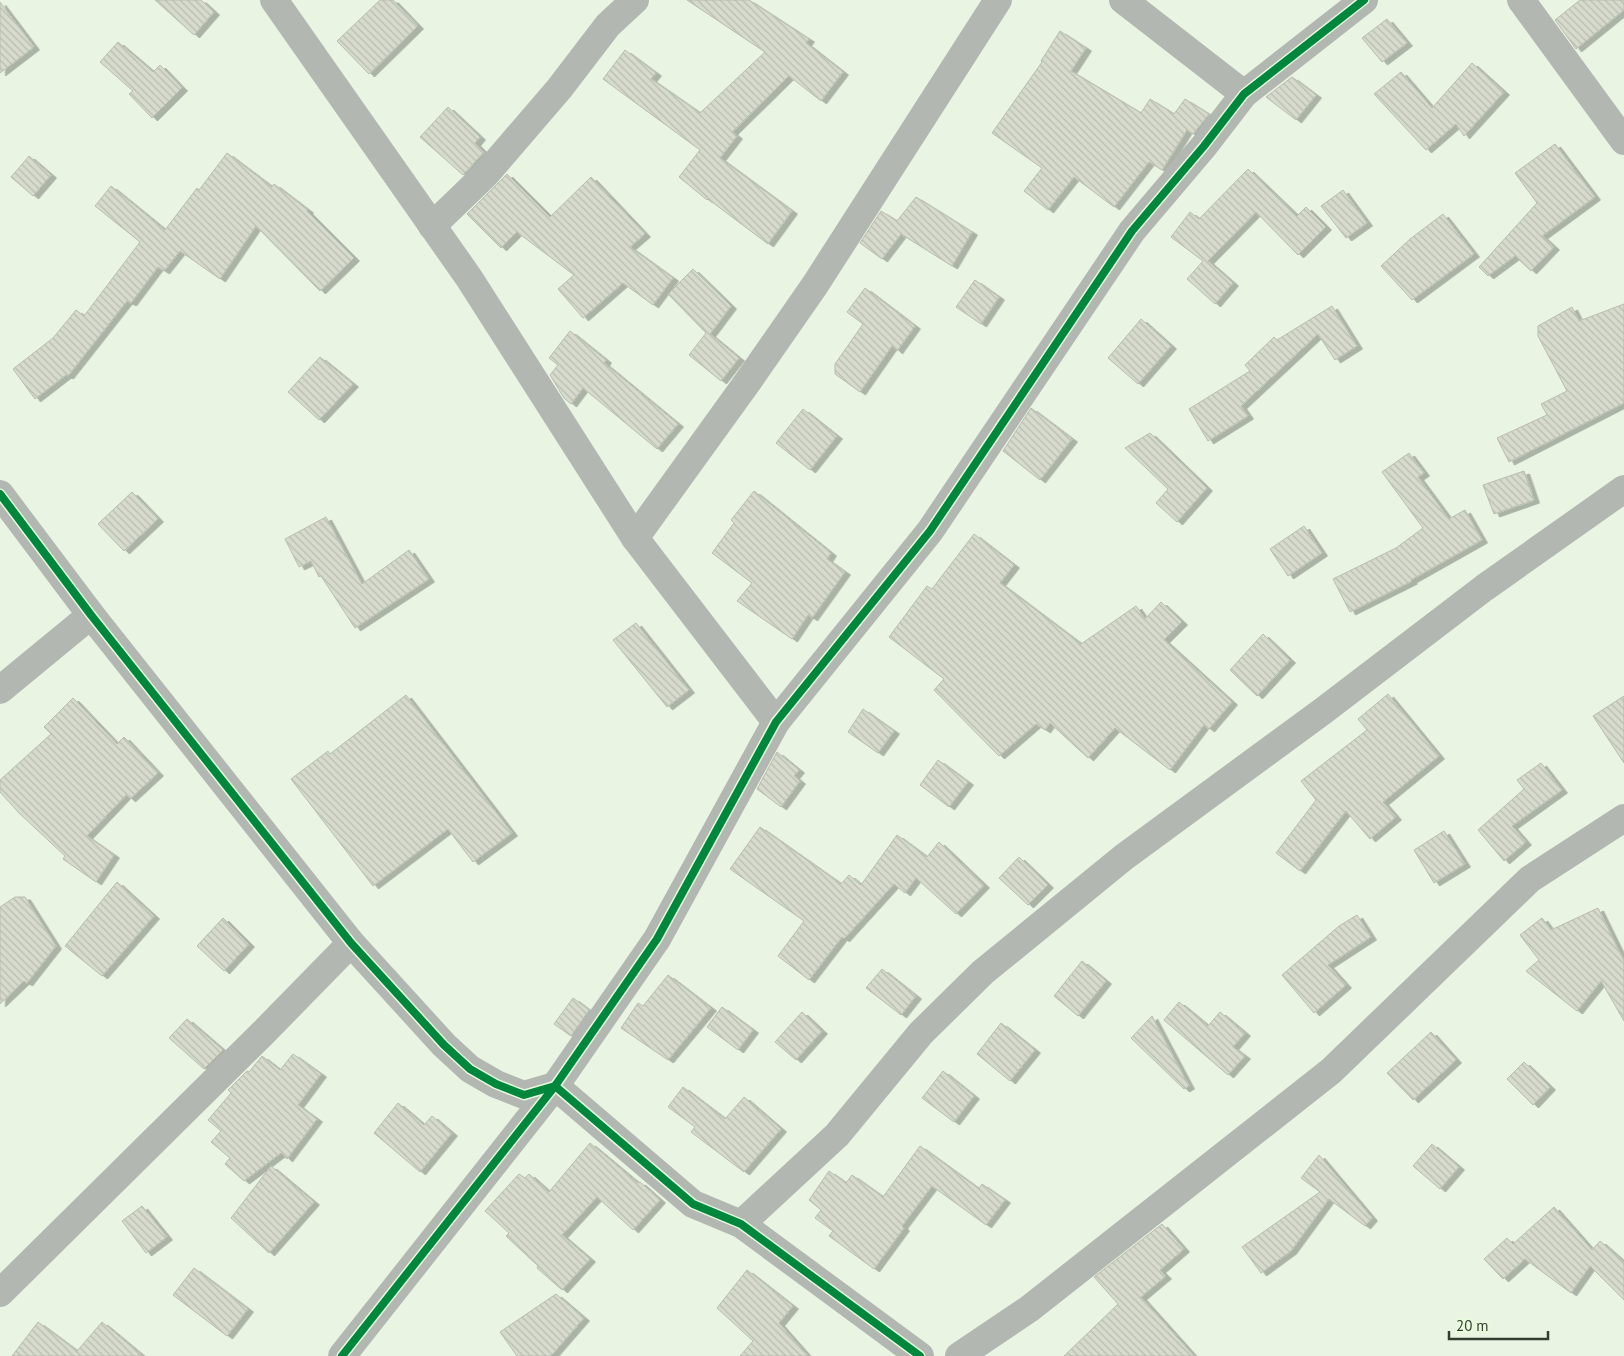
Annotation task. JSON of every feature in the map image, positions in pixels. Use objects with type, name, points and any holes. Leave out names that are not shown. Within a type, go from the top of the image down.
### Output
[{"type":"street","points":[[274,0],[469,278],[635,538],[776,722]]},
{"type":"street","points":[[432,226],[486,174],[559,89],[608,24],[635,0]]},
{"type":"street","points":[[635,538],[815,285],[998,0]]},
{"type":"street","points":[[1123,0],[1244,94]]},
{"type":"street","points":[[342,1356],[555,1086],[657,939],[776,722],[930,530],[1132,231],[1204,146],[1244,94],[1364,0]]},
{"type":"street","points":[[1521,0],[1624,141]]},
{"type":"street","points":[[741,1224],[837,1135],[921,1033],[983,972],[1124,857],[1324,711],[1484,588],[1624,489]]},
{"type":"street","points":[[0,494],[90,615],[351,943],[444,1045],[470,1069],[496,1084],[524,1095],[555,1086]]},
{"type":"street","points":[[0,690],[90,615]]},
{"type":"street","points":[[959,1356],[1029,1308],[1331,1071],[1530,879],[1624,818]]},
{"type":"street","points":[[0,1292],[263,1033],[351,943]]},
{"type":"street","points":[[555,1086],[693,1204],[741,1224],[920,1356]]},
{"type":"building","points":[[155,0],[201,0],[214,12],[194,35]]},
{"type":"building","points":[[380,0],[393,0],[418,26],[369,74],[337,41]]},
{"type":"building","points":[[687,0],[749,0],[809,39],[806,43],[843,72],[821,101],[789,76],[732,132],[737,136],[720,158],[792,211],[768,244],[707,200],[679,177],[700,150],[603,79],[625,50],[656,73],[651,79],[700,113],[765,52]]},
{"type":"building","points":[[1580,0],[1624,0],[1624,10],[1576,49],[1555,20]]},
{"type":"building","points":[[0,2],[34,47],[0,73]]},
{"type":"building","points":[[1387,19],[1407,43],[1382,62],[1362,38]]},
{"type":"building","points":[[1060,31],[1086,48],[1071,71],[1141,113],[1150,99],[1174,114],[1185,99],[1209,114],[1193,134],[1187,130],[1162,170],[1149,162],[1114,207],[1074,177],[1048,210],[1024,191],[1042,168],[992,133],[1042,62]]},
{"type":"building","points":[[118,42],[153,72],[160,65],[182,88],[152,118],[129,94],[133,91],[100,62]]},
{"type":"building","points":[[1472,63],[1504,92],[1464,136],[1456,124],[1426,150],[1374,94],[1401,72],[1432,108]]},
{"type":"building","points":[[1292,77],[1316,95],[1296,120],[1266,97]]},
{"type":"building","points":[[448,107],[480,137],[475,143],[484,152],[463,175],[420,137]]},
{"type":"building","points":[[1555,144],[1595,197],[1542,236],[1554,247],[1531,271],[1515,256],[1488,276],[1479,267],[1537,203],[1515,173]]},
{"type":"building","points":[[227,153],[272,187],[274,184],[308,210],[354,258],[320,291],[256,226],[220,279],[180,251],[164,271],[158,267],[131,303],[127,301],[68,376],[66,375],[35,399],[13,369],[53,338],[76,310],[84,316],[140,242],[95,206],[111,186],[165,230]]},
{"type":"building","points":[[29,156],[51,175],[33,196],[11,177]]},
{"type":"building","points":[[1248,169],[1297,216],[1306,207],[1326,227],[1298,255],[1256,212],[1208,261],[1233,283],[1215,304],[1187,279],[1203,261],[1171,237],[1190,212],[1199,219]]},
{"type":"building","points":[[507,174],[550,217],[591,177],[645,234],[630,247],[673,278],[653,305],[623,283],[583,318],[558,289],[574,275],[517,232],[501,248],[467,214]]},
{"type":"building","points":[[1343,190],[1367,223],[1346,238],[1321,206]]},
{"type":"building","points":[[916,197],[972,232],[952,266],[901,234],[882,259],[860,243],[881,211],[897,221]]},
{"type":"building","points":[[1443,214],[1474,254],[1412,300],[1381,266],[1410,239]]},
{"type":"building","points":[[693,269],[731,306],[710,334],[739,358],[721,381],[689,355],[706,333],[668,294]]},
{"type":"building","points":[[975,280],[999,297],[981,324],[956,307]]},
{"type":"building","points":[[865,288],[915,326],[897,351],[892,346],[860,392],[835,374],[835,364],[863,324],[847,312]]},
{"type":"building","points":[[1624,304],[1624,403],[1509,462],[1497,438],[1547,415],[1541,404],[1567,391],[1538,336],[1538,326],[1572,307],[1579,321]]},
{"type":"building","points":[[1332,306],[1357,346],[1335,360],[1318,334],[1241,406],[1248,416],[1208,441],[1189,409],[1250,371],[1245,365],[1274,337],[1277,340]]},
{"type":"building","points":[[1141,319],[1171,346],[1138,384],[1108,358]]},
{"type":"building","points":[[570,331],[606,360],[604,363],[678,424],[657,449],[583,388],[571,404],[564,398],[550,375],[558,365],[549,358]]},
{"type":"building","points":[[320,357],[353,384],[319,420],[288,392]]},
{"type":"building","points":[[1031,408],[1072,439],[1040,480],[1003,451]]},
{"type":"building","points":[[803,409],[837,436],[810,470],[776,443]]},
{"type":"building","points":[[1150,433],[1207,488],[1177,522],[1156,503],[1168,489],[1125,448]]},
{"type":"building","points":[[1409,453],[1424,473],[1418,477],[1449,519],[1465,510],[1482,540],[1412,581],[1350,612],[1333,579],[1396,548],[1423,528],[1382,472]]},
{"type":"building","points":[[1524,471],[1534,500],[1494,514],[1483,485]]},
{"type":"building","points":[[754,491],[831,553],[827,559],[845,572],[812,618],[808,615],[792,639],[737,601],[752,583],[712,553],[734,523],[731,520]]},
{"type":"building","points":[[132,492],[158,519],[124,551],[98,524]]},
{"type":"building","points":[[326,517],[362,584],[409,550],[429,579],[355,628],[321,576],[319,577],[311,561],[299,567],[285,539]]},
{"type":"building","points":[[1304,526],[1322,553],[1288,576],[1270,549]]},
{"type":"building","points":[[974,534],[1014,565],[1000,583],[1081,644],[1136,606],[1145,619],[1161,602],[1182,622],[1164,640],[1232,702],[1209,729],[1204,725],[1170,770],[1115,728],[1088,758],[1050,723],[1045,730],[1036,724],[999,756],[934,690],[944,679],[889,637],[927,586],[932,589]]},
{"type":"building","points":[[636,623],[689,690],[667,707],[613,640]]},
{"type":"building","points":[[1263,634],[1290,660],[1257,696],[1230,670]]},
{"type":"building","points":[[1388,694],[1439,756],[1383,802],[1396,817],[1370,839],[1346,811],[1300,871],[1276,853],[1316,800],[1301,781],[1367,730],[1358,719]]},
{"type":"building","points":[[406,695],[512,833],[473,862],[448,829],[373,886],[291,779],[328,751],[330,754]]},
{"type":"building","points":[[1624,696],[1624,763],[1593,716]]},
{"type":"building","points":[[73,698],[117,744],[124,737],[158,773],[130,799],[126,795],[87,836],[114,855],[96,882],[63,859],[65,856],[19,813],[0,792],[0,780],[51,734],[44,727]]},
{"type":"building","points":[[863,709],[894,731],[878,753],[848,732]]},
{"type":"building","points":[[777,752],[799,770],[794,776],[800,781],[781,807],[757,789]]},
{"type":"building","points":[[938,760],[968,782],[949,807],[920,785]]},
{"type":"building","points":[[1541,763],[1562,790],[1512,826],[1526,842],[1504,861],[1478,830],[1524,789],[1517,780]]},
{"type":"building","points":[[760,827],[841,884],[849,875],[861,885],[897,835],[927,857],[939,842],[984,885],[956,914],[916,878],[905,893],[894,884],[844,939],[842,937],[809,980],[778,956],[804,921],[730,869]]},
{"type":"building","points":[[1444,831],[1465,864],[1434,883],[1414,850]]},
{"type":"building","points":[[1019,857],[1048,885],[1028,905],[999,878]]},
{"type":"building","points":[[117,882],[154,916],[102,976],[65,946]]},
{"type":"building","points":[[15,897],[25,897],[56,946],[27,983],[24,981],[0,1004],[0,907]]},
{"type":"building","points":[[1598,908],[1624,961],[1624,1021],[1601,981],[1577,1011],[1526,971],[1539,960],[1520,935],[1542,918],[1551,930]]},
{"type":"building","points":[[1357,915],[1371,937],[1328,965],[1346,985],[1314,1013],[1282,975],[1339,926]]},
{"type":"building","points":[[223,918],[249,944],[224,971],[197,946]]},
{"type":"building","points":[[1082,961],[1106,981],[1078,1016],[1054,996]]},
{"type":"building","points":[[882,969],[916,996],[901,1015],[866,988]]},
{"type":"building","points":[[668,975],[711,1008],[668,1060],[621,1028],[638,1003],[643,1006]]},
{"type":"building","points":[[573,998],[589,1010],[571,1036],[554,1024]]},
{"type":"building","points":[[1179,1002],[1208,1026],[1220,1012],[1245,1033],[1233,1047],[1245,1056],[1228,1075],[1164,1020]]},
{"type":"building","points":[[722,1007],[753,1030],[738,1050],[707,1027]]},
{"type":"building","points":[[802,1012],[822,1031],[796,1060],[775,1042]]},
{"type":"building","points":[[1152,1016],[1189,1086],[1184,1089],[1131,1038]]},
{"type":"building","points":[[187,1019],[223,1050],[204,1069],[169,1038]]},
{"type":"building","points":[[1001,1023],[1035,1050],[1010,1081],[977,1054]]},
{"type":"building","points":[[1431,1032],[1456,1060],[1413,1100],[1387,1073]]},
{"type":"building","points":[[293,1054],[321,1074],[298,1105],[317,1119],[287,1159],[281,1153],[244,1181],[225,1164],[230,1158],[211,1142],[221,1131],[208,1120],[231,1093],[228,1090],[247,1071],[249,1072],[262,1056],[280,1070]]},
{"type":"building","points":[[1524,1062],[1550,1087],[1533,1105],[1507,1079]]},
{"type":"building","points":[[943,1071],[974,1096],[954,1122],[922,1098]]},
{"type":"building","points":[[683,1087],[725,1119],[744,1097],[781,1129],[744,1172],[691,1132],[695,1127],[668,1107]]},
{"type":"building","points":[[398,1103],[424,1125],[432,1116],[452,1133],[420,1172],[374,1133]]},
{"type":"building","points":[[590,1143],[660,1200],[633,1230],[597,1197],[562,1235],[590,1259],[562,1290],[537,1268],[538,1266],[506,1236],[509,1233],[485,1211],[519,1174],[525,1178],[529,1174],[549,1192]]},
{"type":"building","points":[[1432,1144],[1459,1167],[1440,1189],[1413,1166]]},
{"type":"building","points":[[920,1146],[979,1189],[982,1184],[1005,1200],[986,1225],[932,1186],[902,1226],[904,1228],[874,1269],[829,1236],[833,1231],[815,1218],[821,1210],[809,1200],[829,1171],[846,1183],[852,1175],[883,1197]]},
{"type":"building","points":[[1319,1155],[1372,1218],[1365,1226],[1329,1199],[1291,1251],[1261,1273],[1242,1247],[1320,1192],[1301,1178]]},
{"type":"building","points":[[271,1166],[314,1202],[269,1253],[231,1218]]},
{"type":"building","points":[[142,1206],[167,1237],[146,1253],[122,1221]]},
{"type":"building","points":[[1554,1207],[1592,1250],[1600,1241],[1624,1262],[1624,1300],[1590,1266],[1571,1293],[1525,1259],[1503,1279],[1484,1259],[1507,1238],[1513,1244]]},
{"type":"building","points":[[1162,1224],[1184,1249],[1160,1270],[1166,1276],[1141,1297],[1194,1356],[1064,1356],[1118,1304],[1094,1277]]},
{"type":"building","points":[[194,1268],[248,1309],[227,1336],[173,1295]]},
{"type":"building","points":[[747,1270],[793,1306],[779,1323],[808,1356],[740,1356],[753,1341],[717,1308]]},
{"type":"building","points":[[556,1294],[584,1318],[551,1356],[517,1356],[500,1332]]},
{"type":"building","points":[[38,1322],[77,1351],[102,1322],[143,1356],[12,1356]]},
{"type":"cycle path","points":[[342,1356],[555,1086],[657,939],[776,722],[930,531],[1132,231],[1204,146],[1244,94],[1364,0]]},
{"type":"cycle path","points":[[0,494],[91,615],[351,943],[444,1045],[470,1069],[496,1084],[524,1095],[555,1086],[693,1204],[741,1224],[920,1356]]}]
